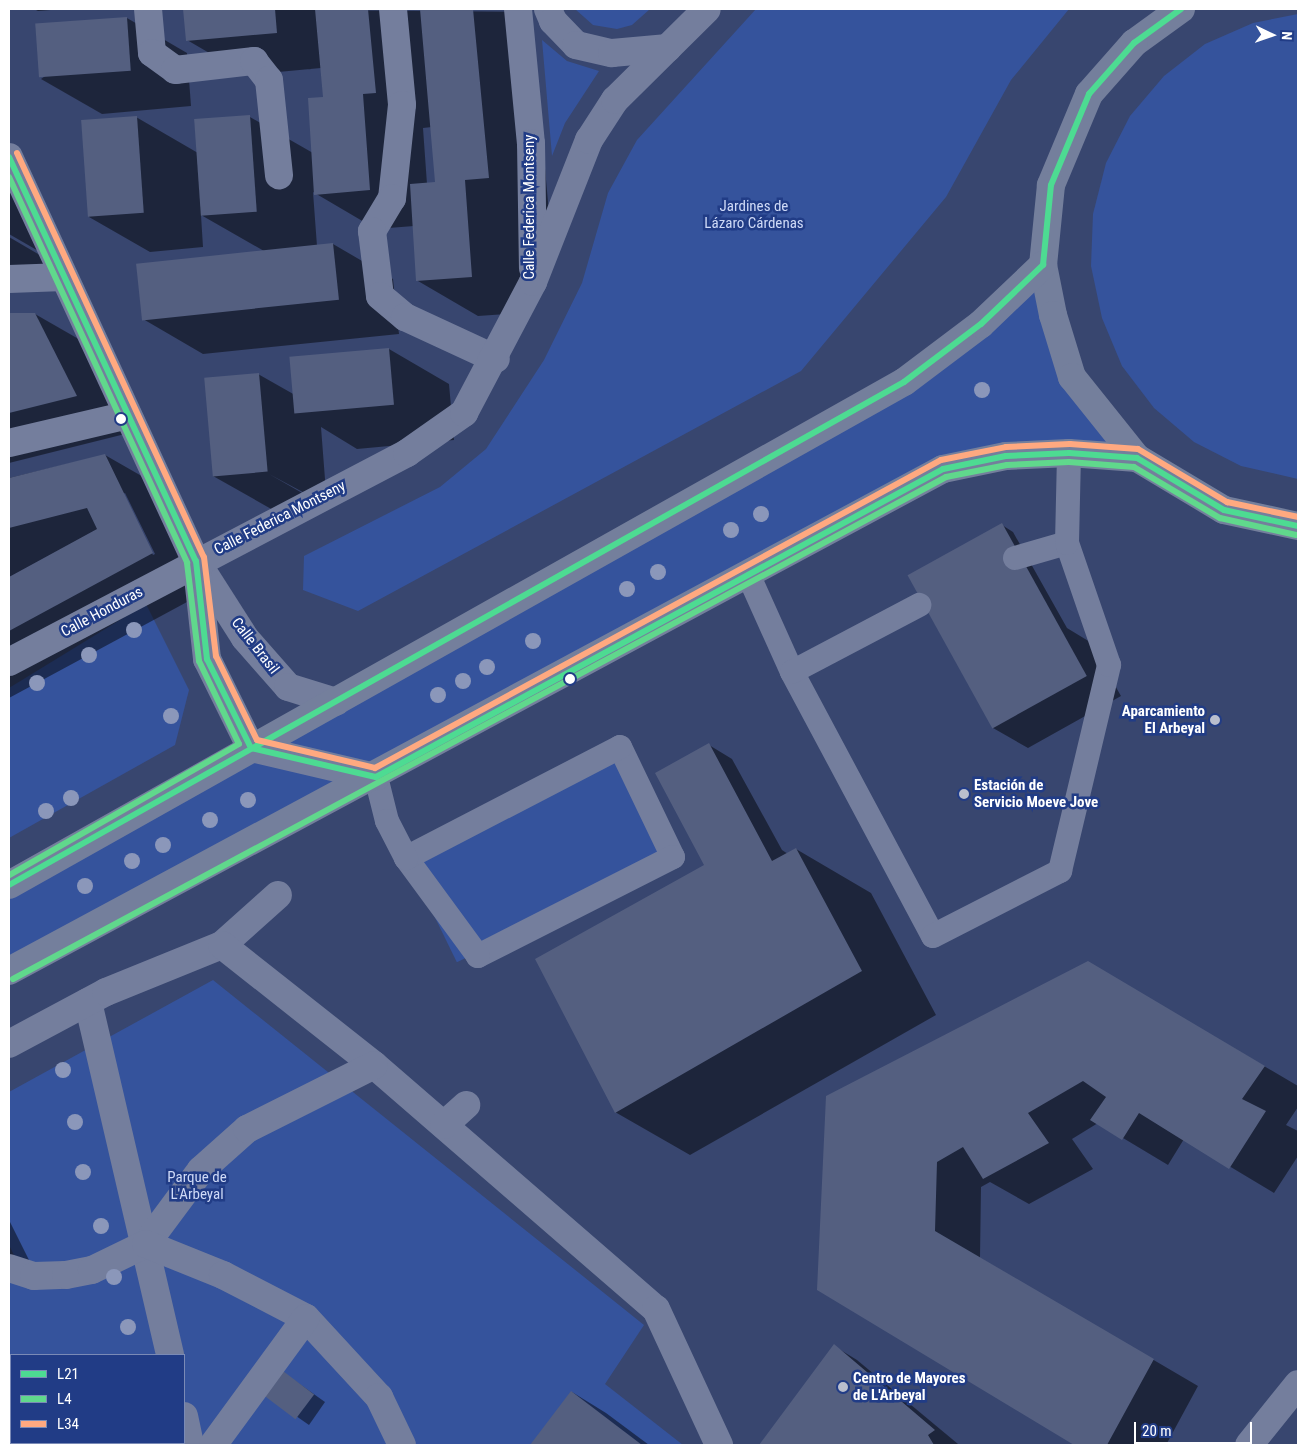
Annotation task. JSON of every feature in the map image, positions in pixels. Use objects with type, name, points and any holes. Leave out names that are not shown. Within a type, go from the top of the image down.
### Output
[{"type":"highway","points":[[1181,9],[1134,43],[1089,94],[1051,185],[1043,265],[1072,377],[1137,458],[1224,510],[1298,526]]},
{"type":"highway","points":[[9,885],[904,382],[982,324],[1043,265]]},
{"type":"highway","points":[[9,971],[376,777],[569,670],[943,469],[1006,456],[1069,454],[1137,458]]},
{"type":"street","points":[[148,9],[152,53],[175,70],[254,61],[270,80],[279,175]]},
{"type":"street","points":[[393,9],[402,105],[392,198],[372,231],[380,296],[405,317],[496,360]]},
{"type":"street","name":"Calle Federica Montseny","points":[[196,561],[408,453],[464,413],[496,360],[533,282],[531,143],[518,9]]},
{"type":"street","points":[[548,9],[553,21],[576,45],[612,53],[668,48]]},
{"type":"street","points":[[533,282],[589,140],[615,100],[707,9]]},
{"type":"street","name":"Calle Brasil","points":[[9,157],[196,561],[245,638],[288,687],[336,702]]},
{"type":"street","points":[[9,280],[64,277]]},
{"type":"street","points":[[9,443],[128,415]]},
{"type":"street","name":"Calle Brasil","points":[[196,561],[207,659],[251,748]]},
{"type":"street","name":"Calle Honduras","points":[[9,662],[196,561]]},
{"type":"street","points":[[251,748],[376,777]]},
{"type":"street","points":[[9,1044],[88,1002],[222,945],[278,895]]},
{"type":"street","points":[[222,945],[374,1065],[656,1309],[719,1445]]},
{"type":"street","points":[[88,1002],[146,1244],[170,1354]]},
{"type":"street","points":[[9,1268],[34,1276],[66,1275],[92,1270],[146,1244],[201,1170],[247,1129],[314,1091],[374,1065]]},
{"type":"street","points":[[444,1125],[466,1105]]},
{"type":"street","points":[[146,1244],[223,1274],[306,1318],[379,1397],[397,1441]]},
{"type":"street","points":[[213,1445],[306,1318]]},
{"type":"street","points":[[1248,1445],[1298,1384]]},
{"type":"street","points":[[185,1421],[190,1445]]},
{"type":"lane","points":[[748,574],[792,672],[933,936],[1060,871],[1109,665],[1067,543],[1069,454]]},
{"type":"lane","points":[[1015,558],[1067,543]]},
{"type":"lane","points":[[792,672],[919,605]]},
{"type":"lane","points":[[376,777],[387,821],[406,858],[478,956],[673,857],[620,747],[406,858]]},
{"type":"green space","points":[[575,9],[650,9],[632,25],[617,29],[593,25]]},
{"type":"green space","name":"Jardines de Lázaro Cárdenas","points":[[756,9],[1069,9],[1011,80],[946,197],[801,371],[358,611],[303,590],[304,556],[440,487],[486,449],[544,360],[582,283],[608,193],[637,140]]},
{"type":"green space","points":[[1298,14],[1298,479],[1241,466],[1194,442],[1154,408],[1122,366],[1102,318],[1091,266],[1093,214],[1106,163],[1130,116],[1164,76],[1205,44],[1253,23]]},
{"type":"green space","points":[[542,40],[567,61],[599,71],[565,123],[552,156]]},
{"type":"green space","points":[[1043,265],[1072,377],[1137,458],[943,469],[9,971],[9,885],[904,382]]},
{"type":"green space","points":[[146,604],[189,690],[175,745],[9,838],[9,688]]},
{"type":"green space","points":[[620,747],[673,857],[457,962],[403,853]]},
{"type":"green space","name":"Parque de L'Arbeyal","points":[[213,980],[644,1325],[605,1384],[683,1445],[9,1445],[9,1263],[16,1259],[9,1245],[9,1092]]},
{"type":"building","points":[[183,9],[275,9],[277,33],[186,41]]},
{"type":"building","points":[[315,9],[368,9],[376,93],[363,94],[370,190],[314,195],[308,98],[323,97]]},
{"type":"building","points":[[420,9],[473,9],[489,178],[465,180],[472,277],[416,281],[410,184],[435,182]]},
{"type":"building","points":[[127,17],[131,71],[39,77],[35,23]]},
{"type":"building","points":[[250,115],[257,212],[201,216],[194,119]]},
{"type":"building","points":[[137,116],[144,213],[88,217],[81,120]]},
{"type":"building","points":[[333,243],[339,300],[142,320],[136,264]]},
{"type":"building","points":[[9,313],[35,313],[77,396],[9,413]]},
{"type":"building","points":[[389,348],[394,405],[294,413],[289,357]]},
{"type":"building","points":[[259,373],[268,472],[213,476],[204,378]]},
{"type":"building","points":[[105,454],[153,553],[9,631],[9,577],[97,529],[87,508],[9,528],[9,478]]},
{"type":"building","points":[[1002,523],[1087,676],[992,728],[908,575]]},
{"type":"building","points":[[709,743],[772,861],[796,848],[862,971],[615,1113],[535,959],[704,865],[655,773]]},
{"type":"building","points":[[1088,961],[1265,1066],[1242,1099],[1266,1111],[1229,1169],[1139,1113],[1122,1140],[1090,1120],[1106,1097],[1083,1081],[1028,1113],[1049,1143],[983,1179],[963,1147],[937,1162],[935,1231],[1154,1359],[1107,1445],[1074,1445],[817,1290],[826,1096]]},
{"type":"building","name":"Centro de Mayores de L'Arbeyal","points":[[834,1344],[935,1430],[928,1435],[934,1445],[759,1445]]},
{"type":"building","points":[[283,1371],[314,1394],[295,1419],[264,1396]]},
{"type":"building","points":[[571,1391],[642,1445],[530,1445]]},
{"type":"transit line","name":"L21","points":[[9,885],[904,382],[981,324],[1043,265],[1051,185],[1089,94],[1134,43],[1181,9]]},
{"type":"transit line","name":"L34","points":[[17,153],[204,557],[216,656],[257,740],[375,768],[941,460],[1006,447],[1070,444],[1138,449],[1227,502],[1298,517]]},
{"type":"transit line","name":"L21","points":[[9,157],[196,561],[207,659],[251,748]]},
{"type":"transit line","name":"L4","points":[[9,177],[187,563],[199,661],[239,744],[9,875]]},
{"type":"transit line","name":"L21","points":[[251,748],[376,777],[943,469],[1006,456],[1069,453],[1137,458],[1224,510],[1298,526]]},
{"type":"transit line","name":"L4","points":[[13,979],[946,477],[1007,465],[1069,462],[1134,467],[1220,518],[1296,535]]},
{"type":"place","name":"Aparcamiento El Arbeyal","points":[[1215,720]]},
{"type":"place","name":"Estación de Servicio Moeve Jove","points":[[964,794]]},
{"type":"place","name":"Centro de Mayores de L'Arbeyal","points":[[843,1387]]}]
